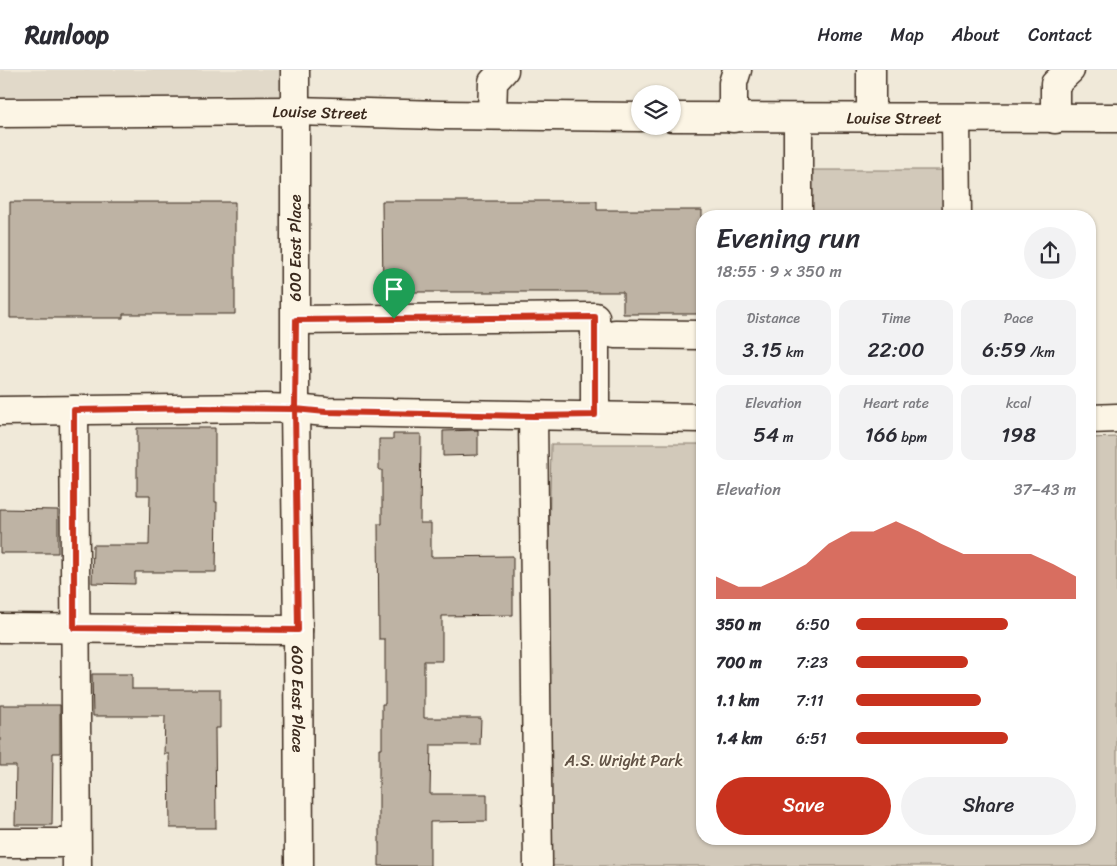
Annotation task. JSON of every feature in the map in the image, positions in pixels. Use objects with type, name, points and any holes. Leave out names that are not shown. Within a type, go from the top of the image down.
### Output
[{"type":"street","name":"600 East Place","points":[[295,70],[295,409],[299,866]]},
{"type":"street","points":[[492,115],[493,82],[504,70]]},
{"type":"street","points":[[871,70],[871,118]]},
{"type":"street","points":[[1055,119],[1055,84],[1070,70]]},
{"type":"street","points":[[731,74],[733,118]]},
{"type":"street","name":"Louise Street","points":[[0,114],[295,111],[631,117]]},
{"type":"street","name":"Louise Street","points":[[681,117],[1117,118]]},
{"type":"street","points":[[798,118],[798,210]]},
{"type":"street","points":[[956,119],[957,210]]},
{"type":"street","points":[[296,320],[595,317],[595,415]]},
{"type":"street","points":[[615,334],[696,335]]},
{"type":"street","points":[[0,411],[201,408],[295,409],[326,412],[696,418]]},
{"type":"street","points":[[0,843],[76,854],[74,410]]},
{"type":"street","points":[[534,416],[538,866]]},
{"type":"street","points":[[1096,419],[1117,418]]},
{"type":"street","points":[[0,628],[298,630]]},
{"type":"shaded area","points":[[0,70],[295,70],[295,111],[0,113]]},
{"type":"green space","points":[[809,170],[945,170],[946,210],[809,210]]},
{"type":"green space","name":"A.S. Wright Park","points":[[1117,437],[1117,866],[548,866],[545,746],[551,444],[696,444],[696,845],[1096,845],[1096,438]]},
{"type":"building","points":[[382,201],[597,201],[597,210],[696,210],[696,314],[623,314],[623,292],[383,292]]},
{"type":"building","points":[[10,202],[235,202],[235,314],[123,314],[123,318],[10,318]]},
{"type":"building","points":[[137,428],[215,428],[216,572],[135,572],[135,584],[92,583],[93,545],[149,545],[150,495],[137,495]]},
{"type":"building","points":[[478,430],[478,455],[443,456],[443,431]]},
{"type":"building","points":[[393,434],[421,434],[420,523],[431,523],[431,557],[513,556],[513,615],[442,616],[442,661],[424,661],[424,718],[481,718],[480,745],[431,745],[430,794],[487,794],[487,821],[430,822],[430,866],[379,866],[379,749],[382,749],[382,704],[385,704],[385,639],[379,639],[378,524],[382,524],[382,470],[379,470],[379,439],[393,439]]},
{"type":"building","points":[[0,509],[58,510],[58,553],[0,553]]},
{"type":"building","points":[[92,674],[132,674],[132,689],[220,689],[220,728],[215,728],[216,828],[170,828],[169,754],[164,754],[165,716],[93,716]]},
{"type":"building","points":[[0,705],[60,705],[60,753],[53,753],[52,825],[15,825],[16,766],[0,766]]},
{"type":"route","points":[[394,319],[296,320],[295,409],[74,410],[74,628],[298,630],[295,409],[326,412],[534,416],[595,415],[595,317],[394,319]]}]
